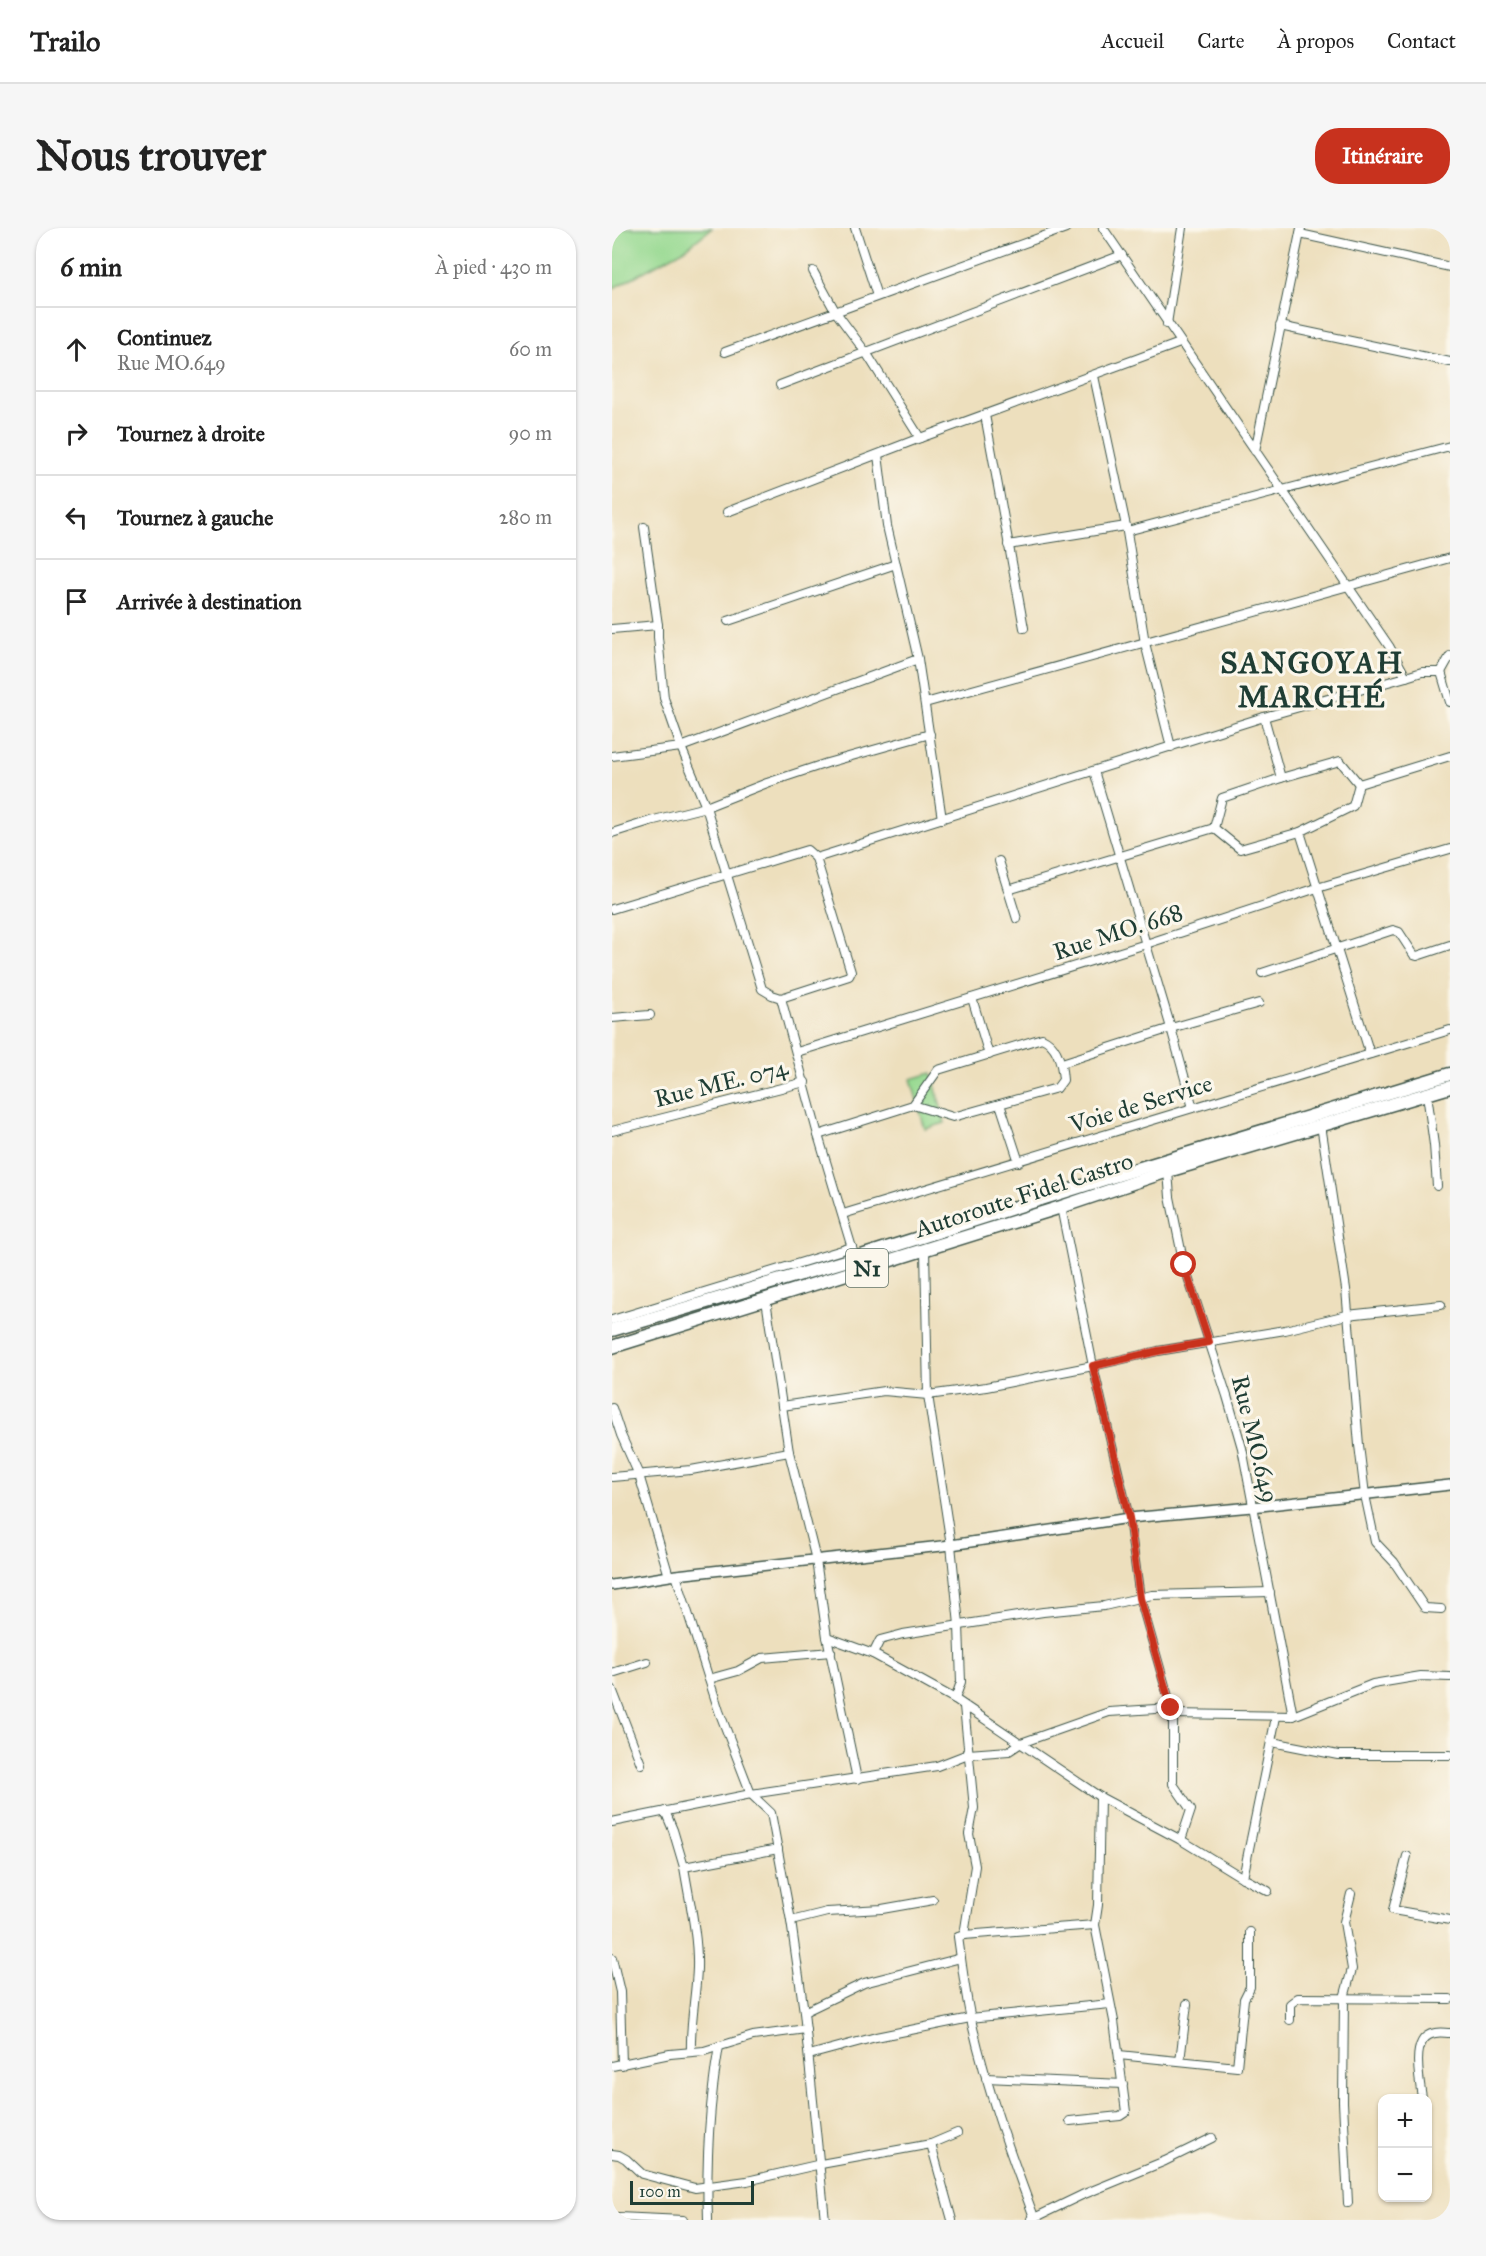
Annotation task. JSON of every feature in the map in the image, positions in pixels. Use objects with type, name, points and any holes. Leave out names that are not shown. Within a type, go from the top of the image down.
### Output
[{"type":"highway","name":"Autoroute Fidel Castro","points":[[612,1330],[657,1312],[1450,1074]]},
{"type":"highway","name":"Autoroute Fidel Castro","points":[[612,1347],[1061,1207],[1168,1171],[1450,1087]]},
{"type":"street","points":[[855,228],[877,296]]},
{"type":"street","points":[[724,352],[1066,228]]},
{"type":"street","points":[[1104,228],[1167,324],[1389,646],[1406,677]]},
{"type":"street","points":[[1167,324],[1182,228]]},
{"type":"street","points":[[1255,451],[1301,231],[1450,267]]},
{"type":"street","points":[[780,386],[1122,255]]},
{"type":"street","points":[[813,271],[835,311],[867,354],[920,438]]},
{"type":"street","points":[[1280,326],[1450,362]]},
{"type":"street","points":[[727,512],[920,438],[1180,343]]},
{"type":"street","points":[[1094,376],[1126,528],[1145,643],[1171,747]]},
{"type":"street","points":[[986,415],[1024,628]]},
{"type":"street","points":[[1008,545],[1126,528],[1450,446]]},
{"type":"street","points":[[878,455],[887,526],[918,659],[942,819]]},
{"type":"street","points":[[612,909],[726,875],[807,850],[816,858],[851,972],[849,976],[781,998],[762,989],[726,875],[706,807],[664,698],[658,625],[644,527]]},
{"type":"street","points":[[925,703],[1450,558]]},
{"type":"street","points":[[728,621],[896,564]]},
{"type":"street","points":[[612,629],[658,625]]},
{"type":"street","points":[[1450,656],[1441,672],[1450,702]]},
{"type":"street","points":[[612,756],[681,747],[918,659]]},
{"type":"street","points":[[816,858],[1264,717],[1422,672],[1441,672]]},
{"type":"street","points":[[1264,717],[1281,778]]},
{"type":"street","points":[[612,833],[706,807],[827,763],[930,734]]},
{"type":"street","points":[[1359,784],[1450,756]]},
{"type":"street","points":[[1214,828],[1222,798],[1281,778],[1340,761],[1359,784]]},
{"type":"street","points":[[1094,771],[1193,1108]]},
{"type":"street","points":[[1214,828],[1240,849],[1300,832],[1353,806],[1359,784]]},
{"type":"street","points":[[1008,890],[1214,828]]},
{"type":"street","points":[[1300,832],[1370,1054]]},
{"type":"street","name":"Rue MO. 668","points":[[797,1052],[1146,944],[1317,888],[1450,849]]},
{"type":"street","points":[[999,861],[1017,920]]},
{"type":"street","points":[[1262,973],[1393,930],[1399,932],[1413,955],[1417,956],[1450,945]]},
{"type":"street","points":[[781,998],[818,1135],[854,1253]]},
{"type":"street","points":[[972,998],[989,1055]]},
{"type":"street","points":[[1062,1063],[1259,1003]]},
{"type":"street","points":[[612,1018],[650,1015]]},
{"type":"street","name":"Voie de Service","points":[[843,1215],[1450,1030]]},
{"type":"street","points":[[818,1135],[913,1105],[953,1117],[1057,1088],[1063,1080],[1062,1063],[1051,1044],[1042,1038],[938,1070],[913,1105]]},
{"type":"street","name":"Rue ME. 074","points":[[612,1131],[805,1082]]},
{"type":"street","points":[[1427,1094],[1437,1186]]},
{"type":"street","points":[[1000,1104],[1019,1162]]},
{"type":"street","points":[[1321,1125],[1346,1289],[1365,1495],[1375,1542],[1394,1562],[1425,1608],[1441,1609]]},
{"type":"street","name":"Rue MO.649","points":[[1168,1171],[1170,1197],[1184,1265],[1242,1448],[1291,1717]]},
{"type":"street","points":[[1061,1207],[1093,1366],[1129,1518],[1140,1598],[1172,1711],[1173,1784],[1191,1810],[1181,1840]]},
{"type":"street","points":[[925,1250],[928,1395],[951,1545],[960,1625],[961,1682],[955,1699]]},
{"type":"street","points":[[766,1300],[789,1452],[816,1560],[827,1637],[857,1779]]},
{"type":"street","points":[[782,1406],[884,1391],[928,1395],[986,1387],[1158,1351],[1285,1330],[1347,1315],[1441,1305]]},
{"type":"street","points":[[612,1320],[657,1312]]},
{"type":"street","points":[[612,1408],[621,1435],[639,1474],[672,1575],[751,1794],[771,1813],[791,1921],[804,2012],[825,2220]]},
{"type":"street","points":[[612,1477],[691,1470],[789,1452]]},
{"type":"street","points":[[612,1585],[672,1575],[951,1545],[1129,1518],[1450,1485]]},
{"type":"street","points":[[873,1654],[880,1640],[903,1634],[1104,1606],[1152,1595],[1198,1592],[1270,1592]]},
{"type":"street","points":[[827,1637],[873,1654],[955,1699],[1100,1797],[1181,1840],[1268,1891]]},
{"type":"street","points":[[709,1679],[738,1671],[762,1658],[831,1652]]},
{"type":"street","points":[[612,1673],[647,1662]]},
{"type":"street","points":[[612,1822],[751,1794],[937,1766],[968,1754],[1009,1751],[1021,1743],[1109,1712],[1172,1711],[1291,1717],[1373,1684],[1421,1676],[1450,1677]]},
{"type":"street","points":[[612,1689],[641,1764]]},
{"type":"street","points":[[964,1706],[974,1808],[969,1834],[975,1866],[964,1935]]},
{"type":"street","points":[[1243,1878],[1276,1717]]},
{"type":"street","points":[[1272,1742],[1338,1755],[1450,1755]]},
{"type":"street","points":[[1070,2121],[1124,2115],[1126,2112],[1119,2055],[1095,1925],[1098,1905],[1100,1797]]},
{"type":"street","points":[[665,1811],[674,1830],[691,1907],[697,1967],[690,2027],[691,2051]]},
{"type":"street","points":[[684,1867],[778,1849]]},
{"type":"street","points":[[1407,1856],[1393,1910],[1450,1920]]},
{"type":"street","points":[[1348,2203],[1343,2102],[1344,1998],[1352,1969],[1344,1922],[1351,1894]]},
{"type":"street","points":[[791,1921],[827,1912],[882,1909],[933,1900]]},
{"type":"street","points":[[1095,1925],[958,1937],[970,2018],[986,2078],[1033,2219],[1212,2138]]},
{"type":"street","points":[[1119,2055],[1238,2067],[1244,1999],[1250,1987],[1250,1932]]},
{"type":"street","points":[[612,1958],[620,1992],[622,2065]]},
{"type":"street","points":[[804,2012],[864,1983],[961,1958]]},
{"type":"street","points":[[1290,2020],[1290,2004],[1298,1998],[1450,1999]]},
{"type":"street","points":[[809,2055],[876,2037],[970,2018],[1110,2004]]},
{"type":"street","points":[[1180,2061],[1187,2004]]},
{"type":"street","points":[[612,2066],[691,2051],[704,2051],[753,2036],[806,2029]]},
{"type":"street","points":[[1422,2094],[1417,2051],[1425,2038],[1434,2032],[1450,2033]]},
{"type":"street","points":[[708,2220],[706,2185],[712,2089],[719,2046]]},
{"type":"street","points":[[986,2078],[1123,2084]]},
{"type":"street","points":[[612,2154],[626,2158],[642,2174],[695,2188],[747,2181],[821,2164],[931,2144],[957,2133]]},
{"type":"street","points":[[931,2144],[952,2220]]},
{"type":"street","points":[[618,2217],[683,2220]]},
{"type":"green space","points":[[612,228],[712,228],[685,249],[612,289]]},
{"type":"green space","points":[[932,1073],[945,1123],[925,1129],[911,1079]]},
{"type":"district","name":"SANGOYAH MARCHÉ","points":[[1312,680]]},
{"type":"route","points":[[1171,1708],[1140,1598],[1129,1518],[1093,1366],[1209,1342],[1184,1265]]}]
